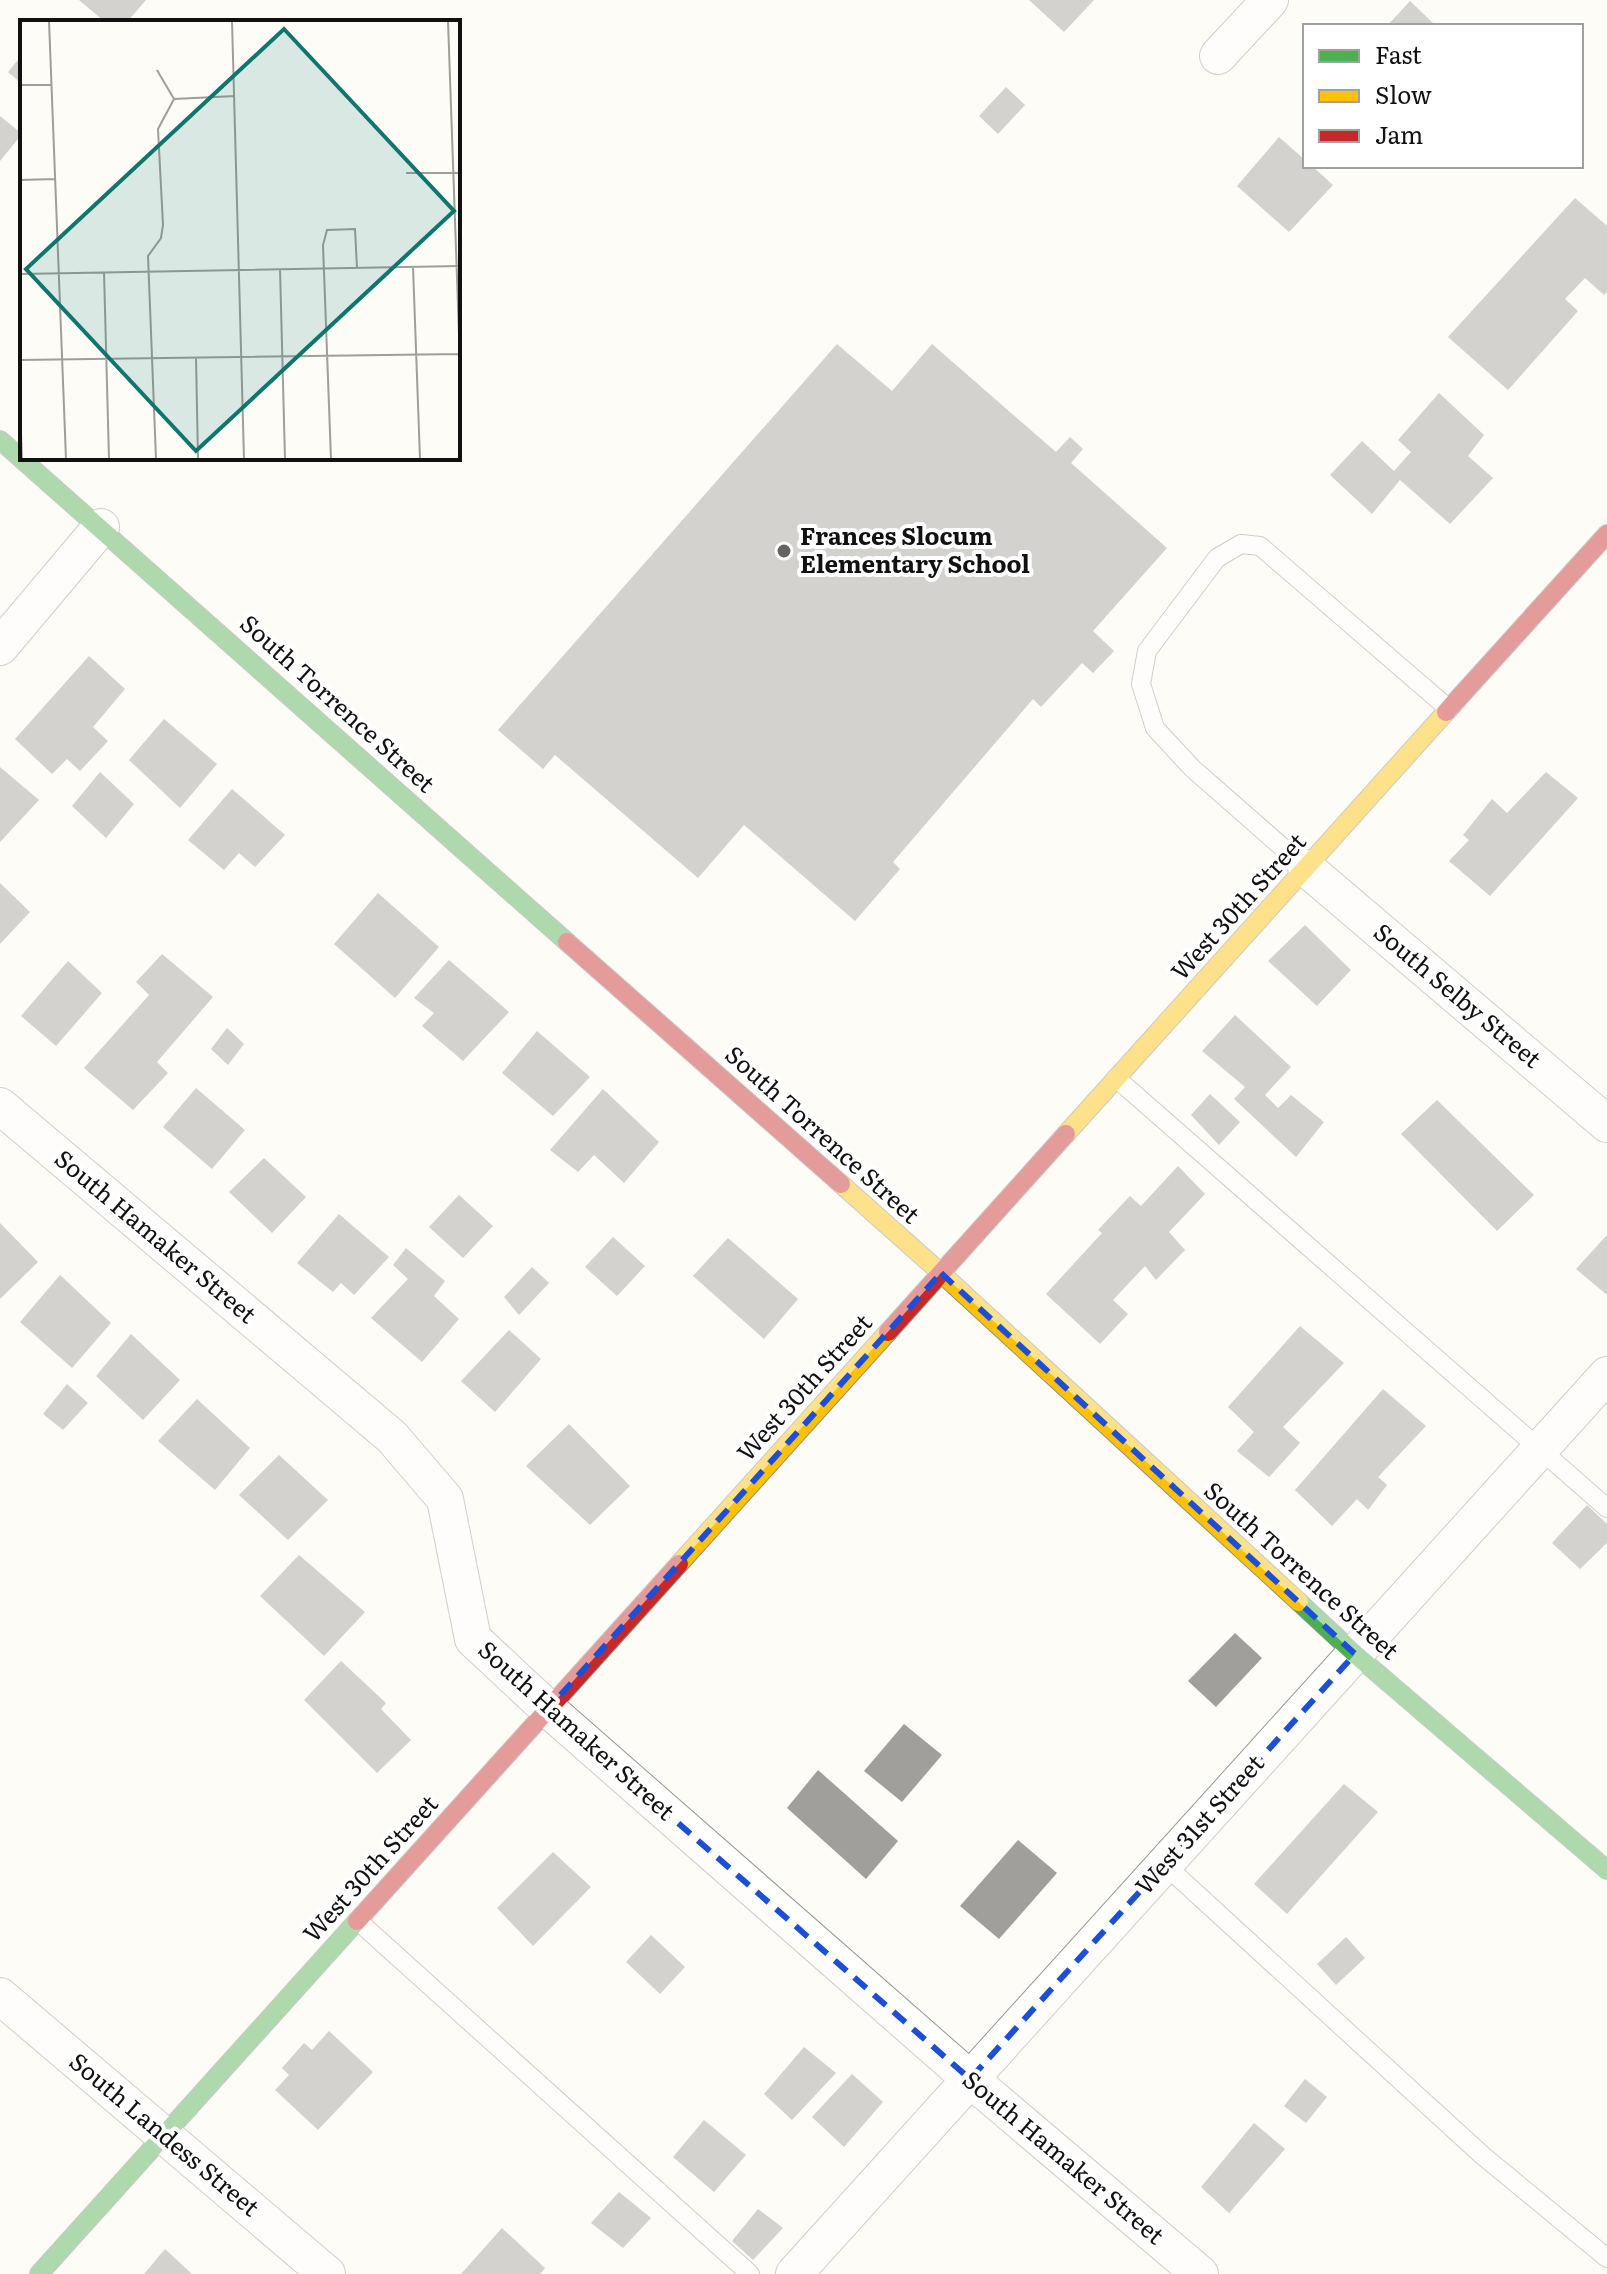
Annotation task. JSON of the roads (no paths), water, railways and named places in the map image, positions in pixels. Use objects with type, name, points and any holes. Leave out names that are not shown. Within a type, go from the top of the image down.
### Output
[{"type":"street","points":[[1218,56],[1270,0]]},
{"type":"street","name":"South Torrence Street","points":[[0,440],[20,457]]},
{"type":"street","name":"South Torrence Street","points":[[23,460],[941,1273],[1355,1654],[1607,1870]]},
{"type":"street","points":[[0,647],[101,527]]},
{"type":"street","name":"West 30th Street","points":[[39,2274],[1607,534]]},
{"type":"street","name":"South Selby Street","points":[[1306,868],[1607,1124]]},
{"type":"street","name":"South Hamaker Street","points":[[0,1106],[392,1437],[445,1499],[473,1639],[548,1709],[970,2079],[1200,2274]]},
{"type":"street","name":"West 31st Street","points":[[794,2274],[1607,1375]]},
{"type":"street","name":"South Landess Street","points":[[0,1996],[327,2274]]},
{"type":"lane","points":[[1306,868],[1192,768],[1155,728],[1141,684],[1147,651],[1217,558],[1241,544],[1260,546],[1449,709]]},
{"type":"lane","points":[[1116,1078],[1607,1508]]},
{"type":"lane","points":[[1164,1864],[1482,2155],[1607,2258]]},
{"type":"lane","points":[[358,1921],[750,2274]]},
{"type":"place","name":"Frances Slocum Elementary School","points":[[784,551]]}]
